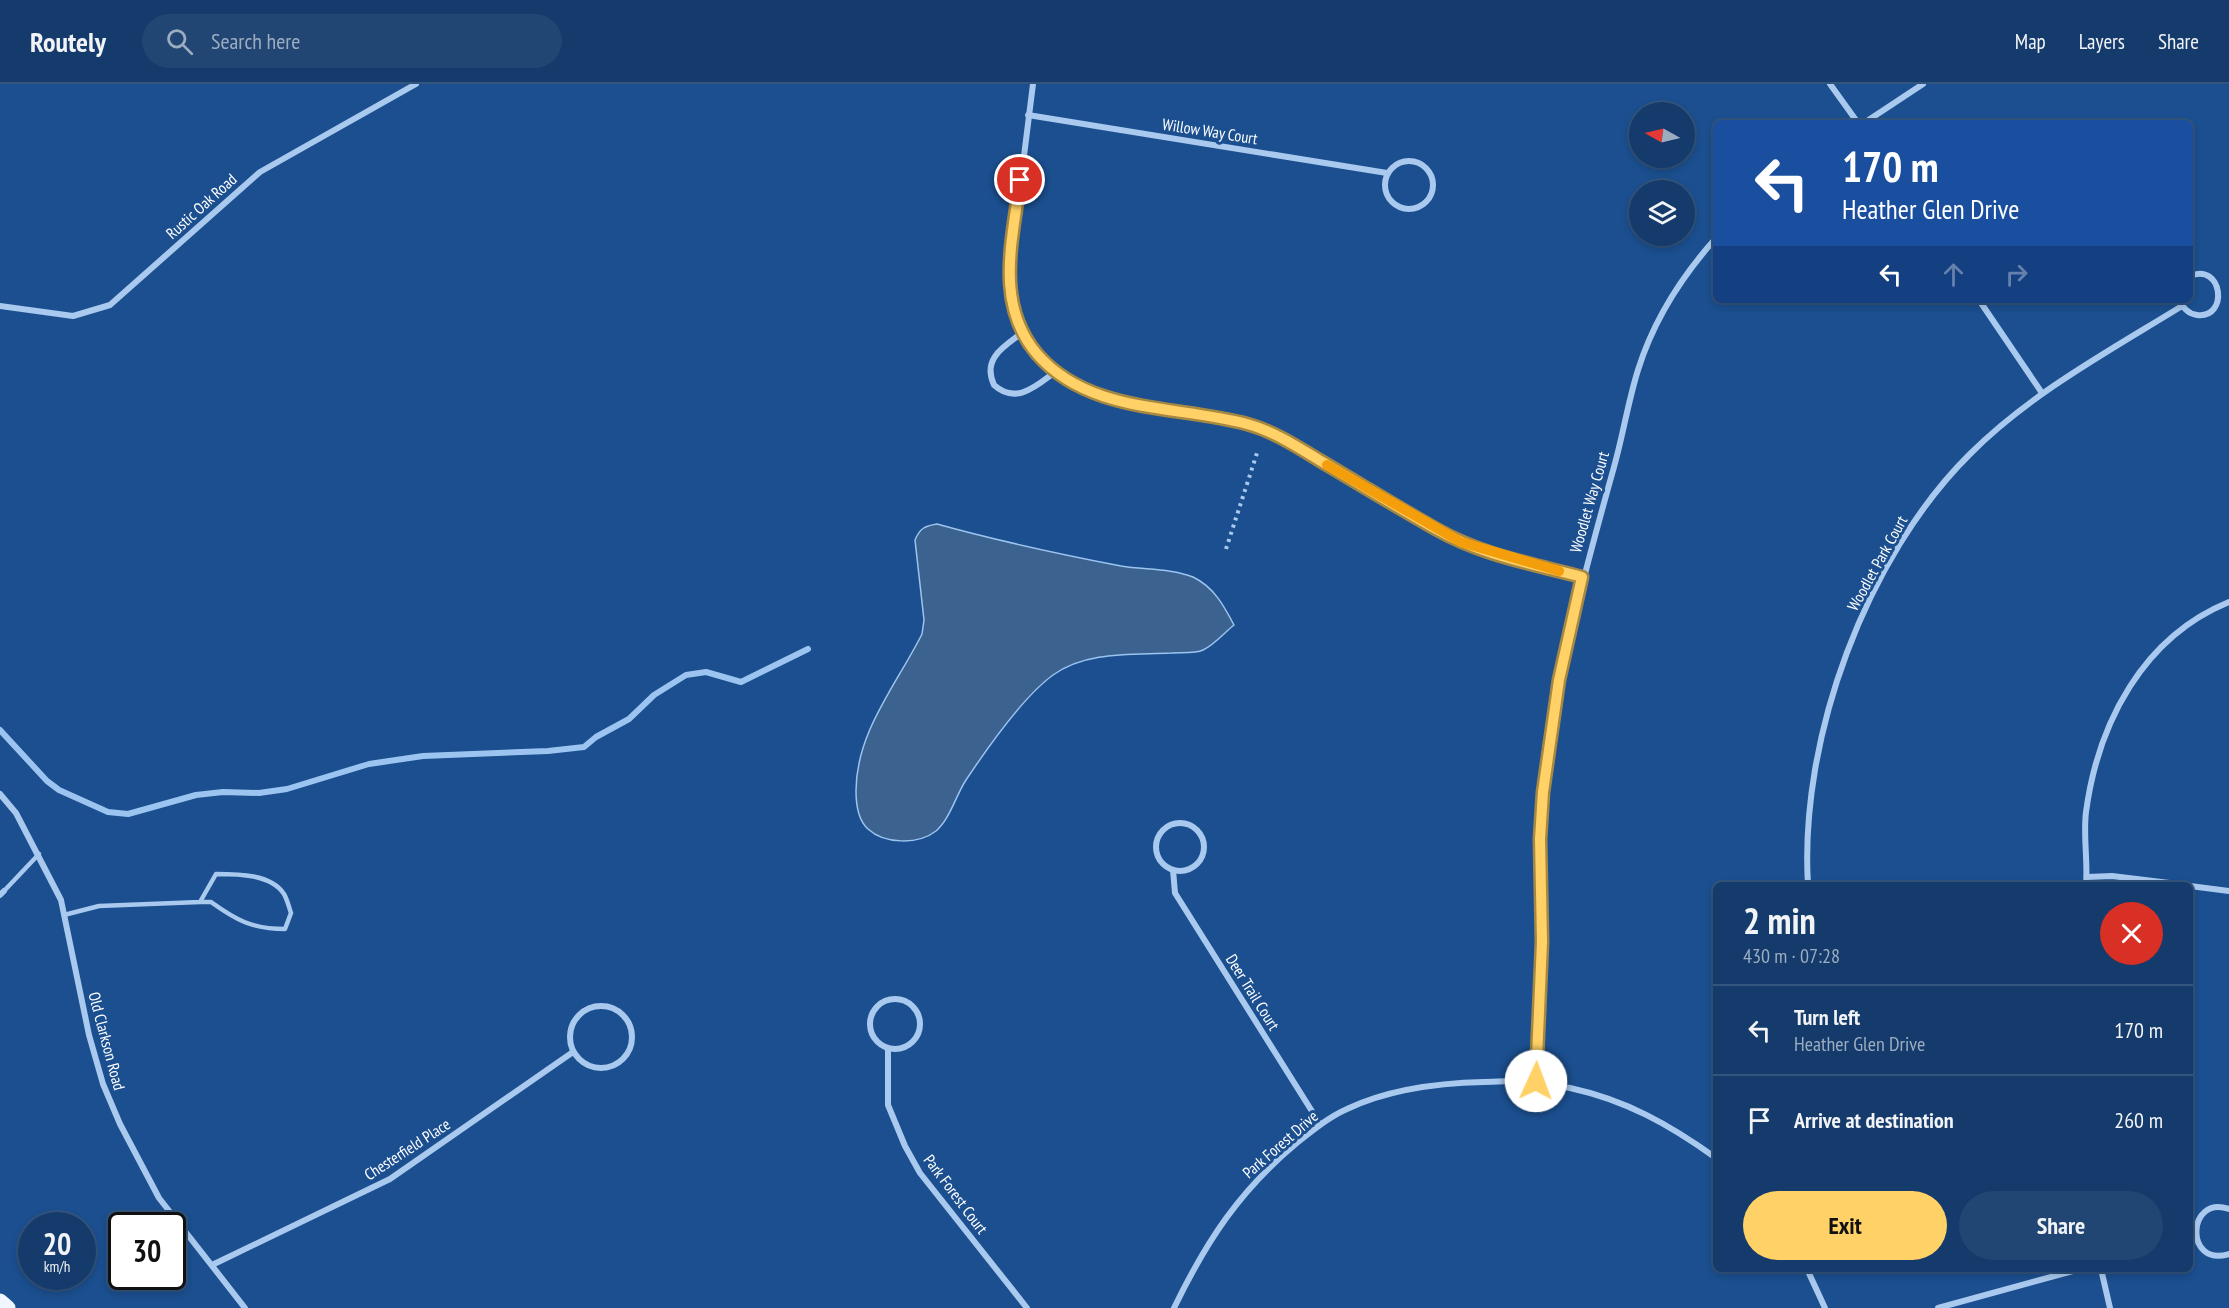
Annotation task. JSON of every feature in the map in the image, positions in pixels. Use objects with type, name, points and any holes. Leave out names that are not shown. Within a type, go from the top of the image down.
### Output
[{"type":"main road","points":[[0,1301],[8,1308]]},
{"type":"street","name":"Rustic Oak Road","points":[[0,306],[73,316],[110,305],[260,172],[416,84]]},
{"type":"street","points":[[1033,84],[1010,268],[1012,311],[1022,333],[1055,372],[1072,385],[1098,395],[1170,411],[1223,418],[1274,433],[1461,542],[1582,577]]},
{"type":"street","points":[[1830,84],[1856,120]]},
{"type":"street","points":[[1869,120],[1923,84]]},
{"type":"street","name":"Willow Way Court","points":[[1028,115],[1387,173]]},
{"type":"street","points":[[1406,160],[1420,163],[1431,174],[1433,182],[1429,198],[1416,208],[1400,207],[1387,196],[1385,188],[1387,173],[1392,167],[1406,160]]},
{"type":"street","name":"Woodlet Way Court","points":[[1536,1081],[1542,942],[1540,839],[1543,792],[1559,680],[1582,577],[1637,372],[1651,336],[1680,286],[1713,242]]},
{"type":"street","name":"Woodlet Park Court","points":[[1808,882],[1808,829],[1824,730],[1839,677],[1870,596],[1901,541],[1947,479],[1971,453],[2042,393],[2181,303],[2198,315],[2210,312],[2218,302],[2219,290],[2213,279],[2201,274],[2193,275]]},
{"type":"street","points":[[1981,303],[2042,393]]},
{"type":"street","points":[[1022,333],[994,355],[990,368],[994,385],[1010,394],[1019,395],[1055,372]]},
{"type":"street","points":[[2086,882],[2084,846],[2086,813],[2093,773],[2105,734],[2122,696],[2143,667],[2173,633],[2208,611],[2229,602]]},
{"type":"street","name":"Old Clarkson Road","points":[[0,794],[16,813],[61,900],[89,1035],[103,1084],[120,1124],[159,1198],[245,1308]]},
{"type":"street","name":"Deer Trail Court","points":[[1180,822],[1188,824],[1201,834],[1203,842],[1201,858],[1189,869],[1173,870],[1160,861],[1155,847],[1156,839],[1166,827],[1180,822]]},
{"type":"street","name":"Deer Trail Court","points":[[1173,870],[1175,892],[1320,1124]]},
{"type":"street","points":[[2087,877],[2112,876],[2163,882]]},
{"type":"street","points":[[2193,886],[2229,891]]},
{"type":"street","points":[[888,999],[904,1000],[917,1012],[920,1028],[912,1043],[904,1048],[888,1049],[880,1046],[870,1033],[870,1016],[874,1009],[888,999]]},
{"type":"street","points":[[602,1006],[613,1008],[627,1020],[632,1033],[631,1044],[627,1054],[617,1064],[607,1068],[595,1068],[585,1065],[573,1052],[570,1031],[581,1013],[602,1006]]},
{"type":"street","name":"Park Forest Court","points":[[888,1049],[888,1105],[905,1146],[920,1173],[1027,1308]]},
{"type":"street","name":"Chesterfield Place","points":[[212,1265],[390,1179],[573,1052]]},
{"type":"street","name":"Park Forest Drive","points":[[1174,1308],[1220,1224],[1240,1197],[1274,1162],[1320,1124],[1347,1109],[1402,1091],[1459,1083],[1536,1081],[1595,1094],[1631,1106],[1677,1130],[1713,1156]]},
{"type":"street","points":[[2229,1209],[2216,1208],[2202,1214],[2193,1236],[2203,1250],[2210,1254],[2229,1254]]},
{"type":"street","points":[[1808,1272],[1825,1308]]},
{"type":"street","points":[[1938,1308],[2069,1272]]},
{"type":"street","points":[[2102,1272],[2110,1308]]},
{"type":"lane","points":[[2,893],[39,854]]},
{"type":"lane","points":[[64,915],[99,906],[200,903],[211,902],[237,921],[265,929],[285,929],[291,913],[284,894],[271,882],[238,874],[216,874],[200,903]]},
{"type":"path","points":[[1226,549],[1258,450]]},
{"type":"water","points":[[937,524],[1075,557],[1121,566],[1175,572],[1193,577],[1213,592],[1234,625],[1211,645],[1200,651],[1095,658],[1066,667],[1053,675],[1030,696],[995,739],[966,780],[941,826],[929,836],[920,839],[892,840],[875,834],[862,821],[856,801],[858,769],[870,729],[922,634],[924,620],[915,540],[923,528]]},
{"type":"waterway","points":[[0,730],[47,781],[59,790],[108,812],[128,814],[196,795],[223,792],[259,793],[287,789],[369,764],[423,756],[548,751],[584,747],[596,737],[629,719],[654,695],[686,675],[706,672],[741,682],[808,649]]},
{"type":"slow traffic","points":[[1327,465],[1461,542],[1559,571]]},
{"type":"route","points":[[1020,180],[1010,268],[1012,311],[1022,333],[1037,353],[1055,372],[1072,385],[1098,395],[1170,411],[1223,418],[1274,433],[1461,542],[1582,577],[1559,680],[1543,792],[1540,839],[1542,942],[1536,1081]]}]
